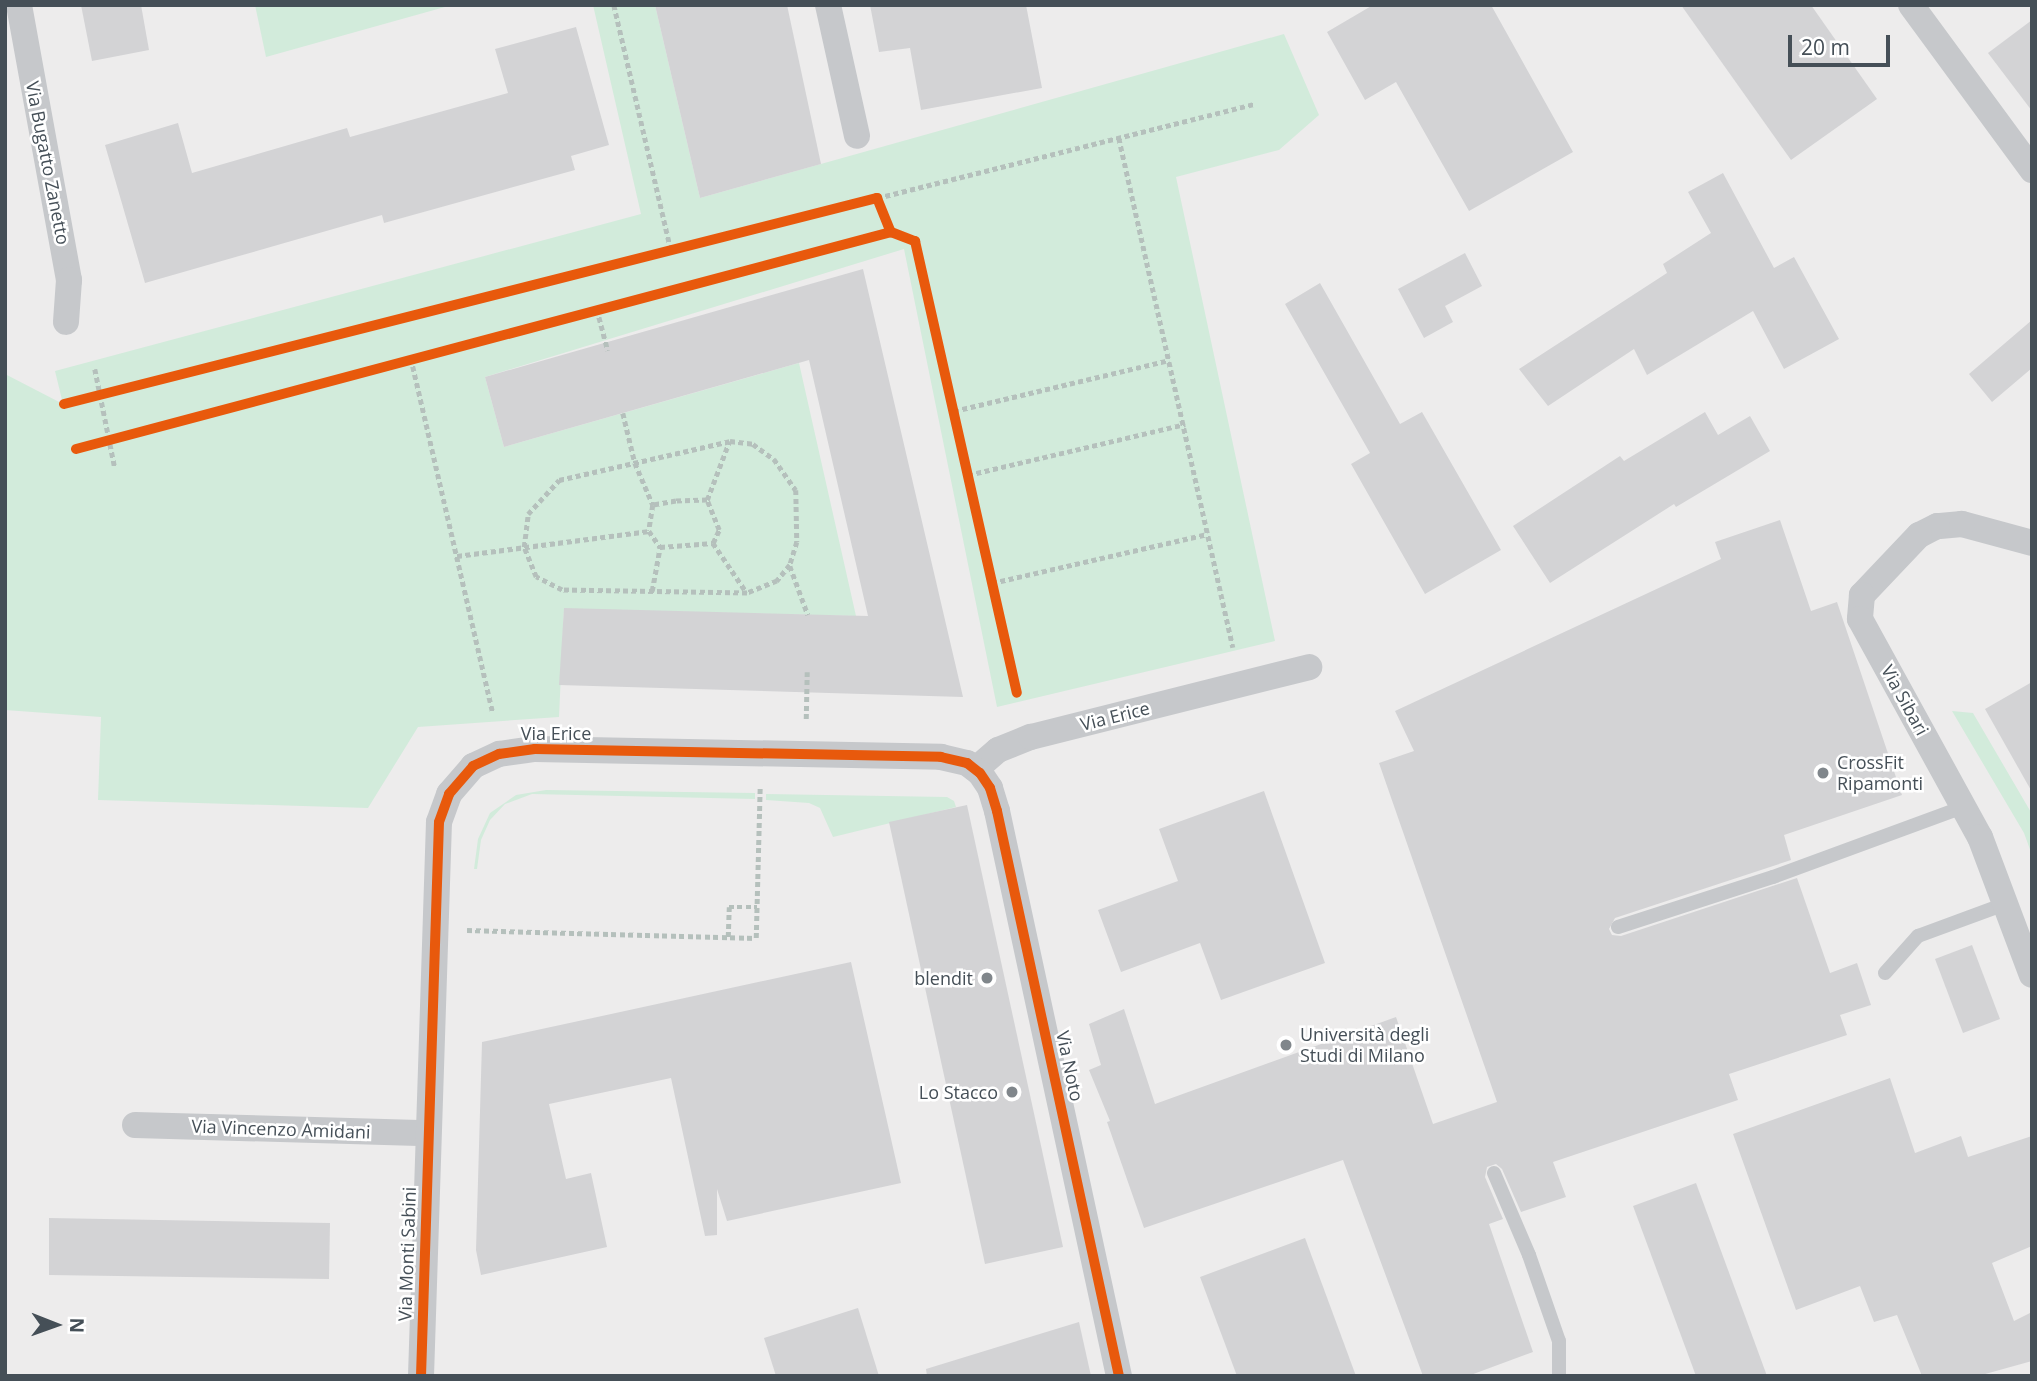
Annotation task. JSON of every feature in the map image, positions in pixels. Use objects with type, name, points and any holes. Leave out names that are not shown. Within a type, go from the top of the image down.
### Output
[{"type":"street","name":"Via Bugatto Zanetto","points":[[19,5],[69,280],[66,322]]},
{"type":"street","points":[[828,5],[857,136]]},
{"type":"street","points":[[1911,5],[2032,170]]},
{"type":"street","name":"Via Sibari","points":[[2032,543],[1962,524],[1937,526],[1919,535],[1862,595],[1860,619],[1980,837],[2032,975]]},
{"type":"street","name":"Via Erice","points":[[428,1133],[436,837],[449,794],[462,776],[478,763],[505,752],[541,749],[941,757],[957,759],[976,769],[998,750],[1031,737],[1309,667]]},
{"type":"street","name":"Via Noto","points":[[976,769],[990,788],[997,811],[1119,1376]]},
{"type":"street","name":"Via Vincenzo Amidani","points":[[135,1125],[428,1133]]},
{"type":"street","name":"Via Monti Sabini","points":[[421,1376],[428,1133]]},
{"type":"lane","points":[[1618,927],[1773,877],[1963,807]]},
{"type":"lane","points":[[1885,973],[1919,936],[2005,904]]},
{"type":"lane","points":[[1494,1173],[1529,1255],[1559,1342],[1559,1376]]},
{"type":"path","points":[[614,5],[671,250]]},
{"type":"path","points":[[864,202],[1254,104]]},
{"type":"path","points":[[1119,138],[1233,647]]},
{"type":"path","points":[[877,198],[881,210]]},
{"type":"path","points":[[658,254],[684,247]]},
{"type":"path","points":[[584,313],[611,306]]},
{"type":"path","points":[[597,309],[608,351]]},
{"type":"path","points":[[398,361],[424,354]]},
{"type":"path","points":[[411,358],[493,713]]},
{"type":"path","points":[[954,411],[1169,360]]},
{"type":"path","points":[[95,369],[104,441],[115,468]]},
{"type":"path","points":[[88,398],[113,392]]},
{"type":"path","points":[[951,398],[957,424]]},
{"type":"path","points":[[623,413],[635,463],[653,505],[649,531],[660,547],[652,592]]},
{"type":"path","points":[[968,475],[1185,424]]},
{"type":"path","points":[[104,441],[122,436]]},
{"type":"path","points":[[713,543],[719,530],[707,500],[730,441]]},
{"type":"path","points":[[730,441],[752,444],[774,459],[796,490],[797,542],[790,565],[777,581],[747,593],[562,590],[536,577],[524,547],[528,514],[559,481],[635,463],[730,441]]},
{"type":"path","points":[[965,463],[971,489]]},
{"type":"path","points":[[653,505],[707,500]]},
{"type":"path","points":[[457,556],[649,531]]},
{"type":"path","points":[[992,583],[1208,534]]},
{"type":"path","points":[[660,547],[713,543]]},
{"type":"path","points":[[713,543],[747,593]]},
{"type":"path","points":[[790,565],[808,615]]},
{"type":"path","points":[[989,570],[995,595]]},
{"type":"path","points":[[806,719],[807,672]]},
{"type":"path","points":[[467,930],[756,938],[760,788]]},
{"type":"path","points":[[728,937],[729,907],[757,908]]},
{"type":"green space","points":[[255,5],[452,5],[266,57]]},
{"type":"green space","points":[[593,5],[655,5],[700,198],[1284,34],[1319,115],[1279,150],[1176,177],[1275,641],[997,707],[904,249],[485,377],[504,447],[799,363],[856,616],[564,609],[559,717],[418,727],[368,808],[98,800],[101,717],[5,710],[5,374],[63,404],[55,371],[641,214]]},
{"type":"green space","points":[[1952,711],[1973,713],[2032,814],[2032,855],[2024,833]]},
{"type":"green space","points":[[546,790],[755,793],[755,799],[532,794],[505,804],[490,820],[481,840],[477,869],[474,869],[478,839],[490,813],[516,795]]},
{"type":"green space","points":[[766,794],[947,797],[954,801],[956,807],[833,837],[820,808],[809,803],[766,800]]},
{"type":"building","points":[[81,5],[141,5],[149,50],[92,61]]},
{"type":"building","points":[[655,5],[787,5],[821,164],[700,198]]},
{"type":"building","points":[[870,5],[1026,5],[1042,88],[921,110],[910,48],[879,52]]},
{"type":"building","points":[[1373,5],[1491,5],[1573,152],[1469,211],[1396,82],[1365,100],[1327,32]]},
{"type":"building","points":[[1681,5],[1811,5],[1877,99],[1791,160]]},
{"type":"building","points":[[2032,20],[2032,111],[1988,53]]},
{"type":"building","points":[[576,27],[609,145],[571,156],[575,170],[384,223],[382,215],[145,283],[105,145],[178,123],[192,173],[347,128],[350,137],[508,93],[495,49]]},
{"type":"building","points":[[1723,173],[1774,268],[1794,257],[1839,339],[1784,369],[1753,311],[1647,375],[1634,349],[1548,406],[1519,369],[1667,273],[1663,264],[1711,233],[1688,192]]},
{"type":"building","points":[[1465,253],[1482,286],[1445,306],[1453,322],[1424,338],[1398,289]]},
{"type":"building","points":[[863,269],[963,697],[559,685],[564,608],[868,616],[809,360],[504,447],[485,377]]},
{"type":"building","points":[[1320,283],[1400,424],[1422,412],[1501,550],[1425,594],[1351,464],[1370,453],[1285,304]]},
{"type":"building","points":[[2032,320],[2032,368],[1992,402],[1969,374]]},
{"type":"building","points":[[1705,412],[1718,435],[1750,416],[1770,451],[1676,507],[1674,504],[1550,583],[1513,526],[1620,456],[1624,461]]},
{"type":"building","points":[[1780,520],[1811,611],[1837,602],[1902,795],[1784,835],[1791,860],[1615,918],[1609,929],[1612,935],[1621,936],[1797,878],[1830,973],[1857,963],[1871,1005],[1840,1015],[1847,1035],[1729,1074],[1738,1100],[1553,1162],[1566,1197],[1521,1212],[1502,1169],[1496,1164],[1487,1167],[1485,1177],[1503,1219],[1489,1224],[1533,1352],[1468,1376],[1423,1376],[1343,1160],[1144,1228],[1107,1122],[1110,1121],[1089,1070],[1101,1065],[1089,1024],[1124,1009],[1155,1104],[1396,1017],[1433,1124],[1497,1102],[1379,763],[1414,751],[1395,711],[1721,559],[1715,542]]},
{"type":"building","points":[[2032,682],[2032,792],[1985,709]]},
{"type":"building","points":[[1264,791],[1325,963],[1221,1000],[1200,943],[1121,972],[1098,910],[1178,881],[1159,829]]},
{"type":"building","points":[[967,805],[1063,1247],[985,1264],[889,822]]},
{"type":"building","points":[[1972,945],[2000,1019],[1963,1033],[1935,959]]},
{"type":"building","points":[[851,962],[901,1183],[727,1221],[717,1189],[717,1235],[705,1236],[671,1078],[549,1104],[566,1179],[591,1173],[607,1247],[481,1275],[476,1250],[482,1042]]},
{"type":"building","points":[[1890,1078],[1915,1153],[1961,1136],[1968,1157],[2032,1136],[2032,1246],[1992,1263],[2014,1321],[2032,1312],[2032,1361],[1978,1376],[1922,1376],[1897,1315],[1874,1322],[1860,1286],[1796,1310],[1733,1134]]},
{"type":"building","points":[[1696,1183],[1767,1376],[1696,1376],[1633,1206]]},
{"type":"building","points":[[49,1218],[330,1223],[329,1279],[49,1275]]},
{"type":"building","points":[[1305,1238],[1356,1376],[1237,1376],[1200,1277]]},
{"type":"building","points":[[858,1308],[879,1376],[776,1376],[764,1338]]},
{"type":"building","points":[[1079,1322],[1091,1376],[927,1376],[926,1369]]},
{"type":"cycle path","points":[[64,404],[877,198],[891,232],[915,241],[1017,693]]},
{"type":"cycle path","points":[[76,449],[891,232]]},
{"type":"cycle path","points":[[421,1376],[439,822],[449,794],[473,766],[499,754],[535,749],[941,757],[967,763],[980,773],[990,788],[997,811],[1119,1376]]},
{"type":"place","name":"CrossFit Ripamonti","points":[[1823,773]]},
{"type":"place","name":"blendit","points":[[987,978]]},
{"type":"place","name":"Università degli Studi di Milano","points":[[1286,1045]]},
{"type":"place","name":"Lo Stacco","points":[[1012,1092]]}]
